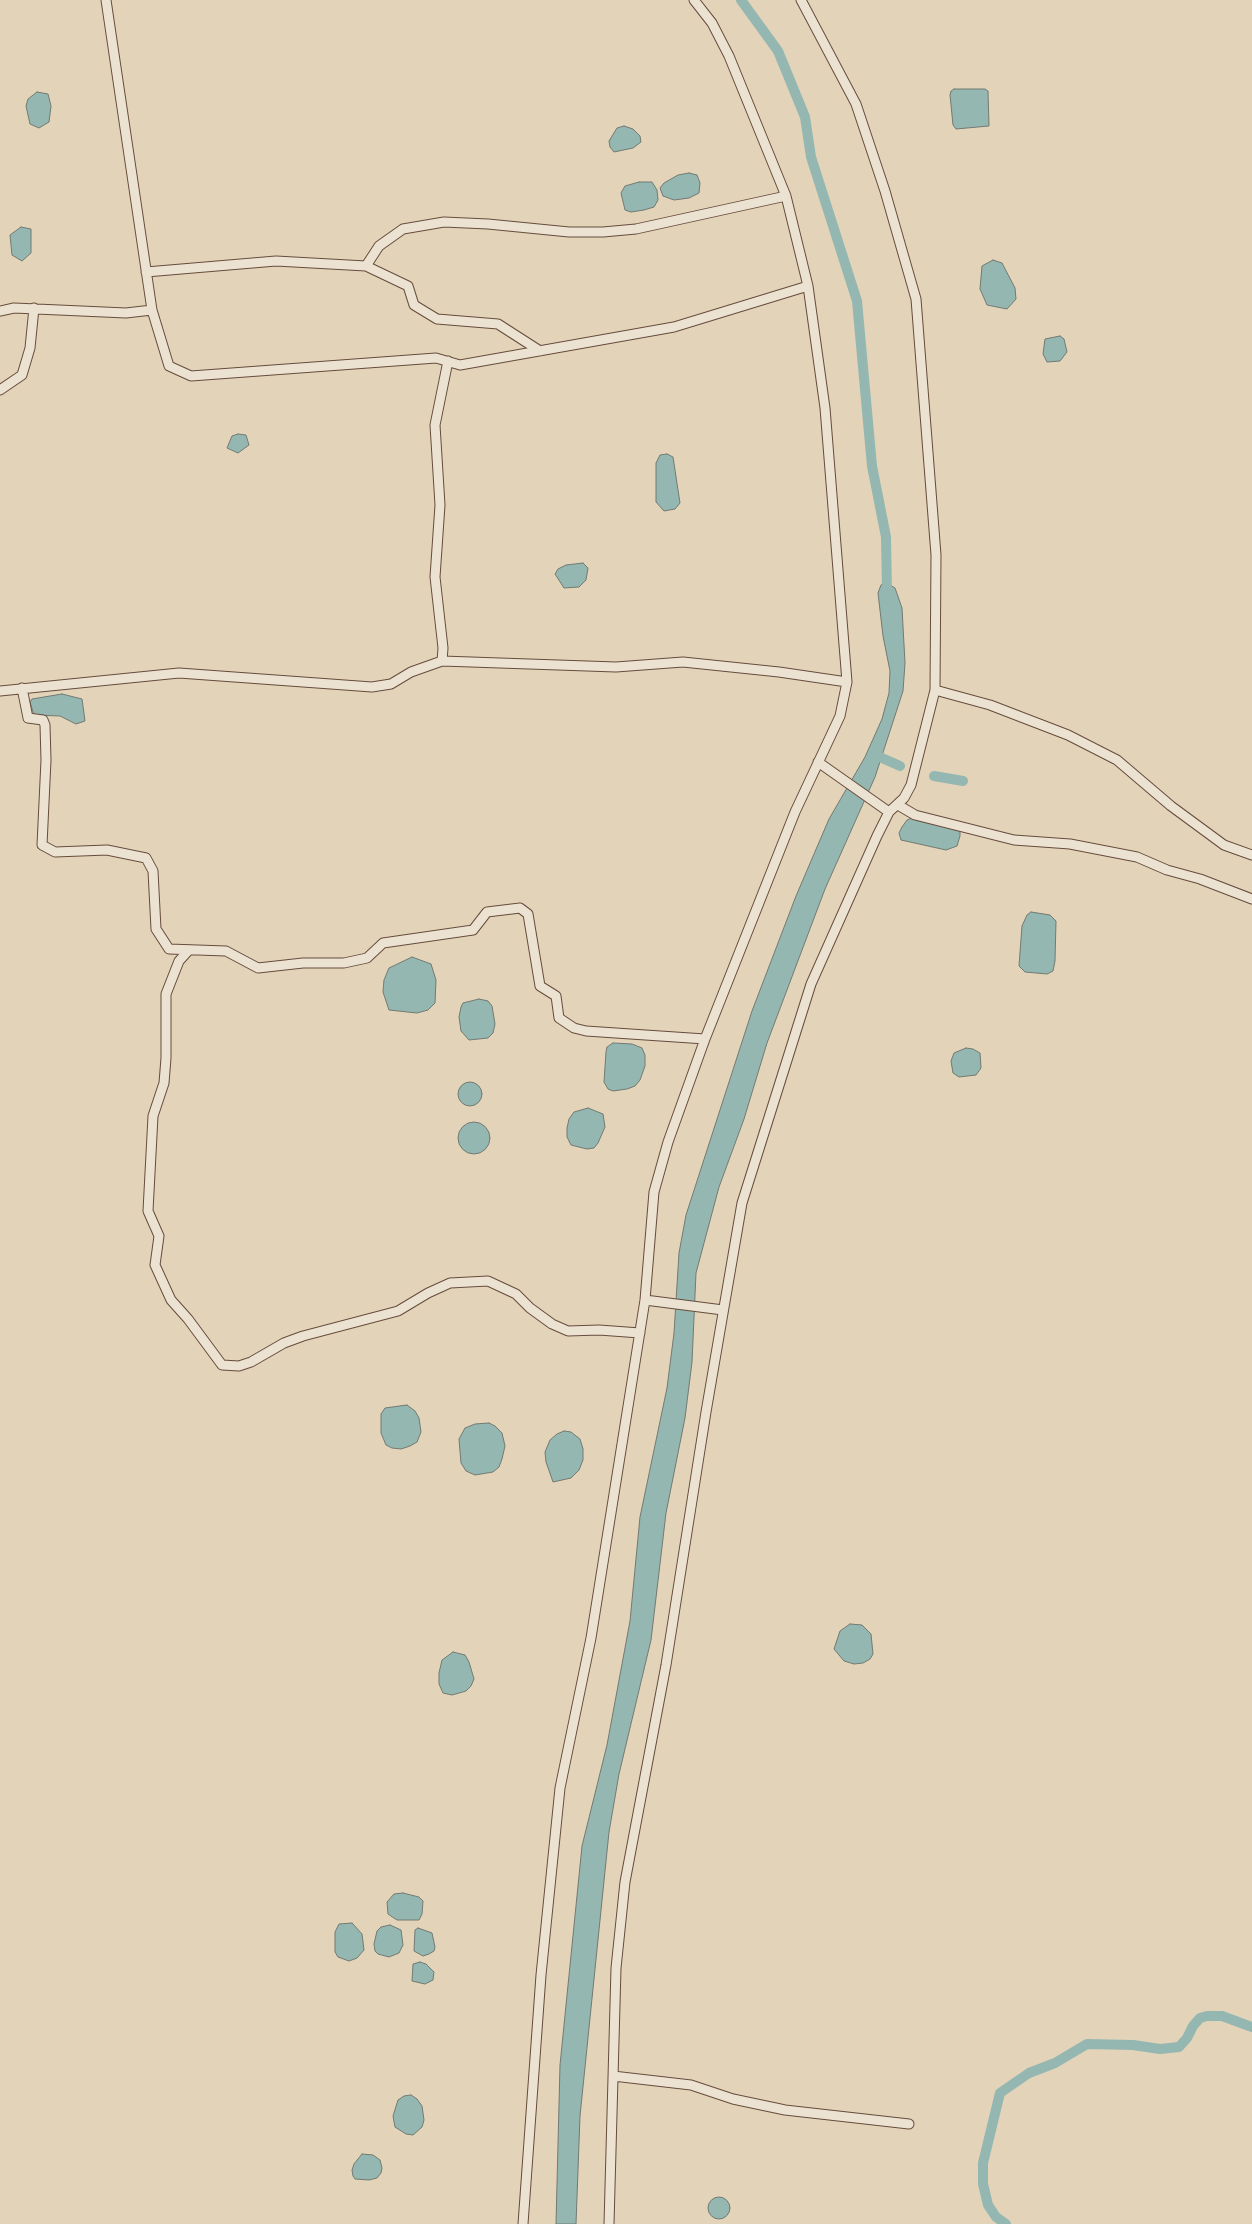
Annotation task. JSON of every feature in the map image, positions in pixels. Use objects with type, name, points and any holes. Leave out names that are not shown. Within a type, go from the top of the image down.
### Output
[{"type":"street","points":[[106,0],[152,310],[169,366],[191,376],[436,358],[460,365],[674,327],[808,286]]},
{"type":"street","points":[[522,2224],[540,1975],[560,1788],[591,1638],[640,1332],[645,1300],[654,1192],[668,1142],[705,1039],[795,812],[840,716],[847,682],[825,408],[808,286],[786,196],[729,56],[712,23],[694,0]]},
{"type":"street","points":[[609,2224],[616,1968],[625,1882],[666,1665],[723,1310],[742,1204],[811,984],[889,812],[898,805],[911,785],[936,690],[936,555],[916,299],[885,190],[856,104],[801,0]]},
{"type":"street","points":[[366,266],[379,246],[403,229],[444,222],[488,224],[569,232],[603,232],[636,228],[786,196]]},
{"type":"street","points":[[146,272],[276,261],[366,266],[408,286],[414,305],[437,319],[498,324],[540,350]]},
{"type":"street","points":[[0,312],[14,308],[126,313],[152,310]]},
{"type":"street","points":[[0,390],[22,375],[30,348],[34,308]]},
{"type":"street","points":[[442,662],[443,648],[435,577],[440,505],[435,425],[448,361]]},
{"type":"street","points":[[0,690],[179,674],[372,687],[391,684],[411,672],[442,662],[616,666],[684,662],[779,672],[847,682]]},
{"type":"street","points":[[22,688],[28,718],[43,720],[45,725],[46,760],[42,845],[55,852],[106,850],[146,858],[153,871],[156,929],[169,949],[226,951],[258,968],[303,963],[344,963],[367,958],[383,943],[473,930],[487,912],[520,908],[528,914],[540,986],[556,996],[559,1018],[574,1028],[586,1031],[705,1039]]},
{"type":"street","points":[[936,690],[990,705],[1060,732],[1117,760],[1171,806],[1224,845],[1252,855]]},
{"type":"street","points":[[818,762],[889,812]]},
{"type":"street","points":[[898,805],[915,815],[1014,840],[1070,844],[1137,857],[1167,870],[1200,879],[1252,899]]},
{"type":"street","points":[[188,950],[179,961],[166,994],[164,1083],[153,1116],[148,1211],[159,1236],[156,1265],[171,1300],[210,1346],[222,1365],[239,1366],[251,1362],[284,1343],[303,1336],[398,1312],[428,1293],[450,1283],[488,1281],[516,1294],[530,1308],[552,1324],[568,1331],[640,1332]]},
{"type":"street","points":[[645,1300],[723,1310]]},
{"type":"street","points":[[613,2076],[691,2085],[733,2099],[785,2110],[909,2124]]},
{"type":"water","points":[[954,89],[985,89],[988,91],[989,126],[956,129],[953,125],[950,95]]},
{"type":"water","points":[[37,92],[48,94],[51,106],[49,122],[39,128],[30,124],[26,106],[28,99]]},
{"type":"water","points":[[624,126],[633,129],[640,136],[641,142],[633,148],[614,152],[610,147],[609,141],[617,128]]},
{"type":"water","points":[[689,173],[697,175],[700,183],[699,193],[689,198],[674,200],[663,196],[660,188],[664,183],[678,175]]},
{"type":"water","points":[[639,182],[652,182],[657,190],[658,200],[654,207],[631,212],[625,210],[621,193],[625,186]]},
{"type":"water","points":[[21,227],[31,229],[31,253],[22,261],[12,255],[10,235]]},
{"type":"water","points":[[993,260],[1002,263],[1015,288],[1016,299],[1007,309],[987,305],[980,289],[982,266]]},
{"type":"water","points":[[1060,336],[1064,339],[1067,352],[1060,361],[1047,362],[1043,354],[1045,339]]},
{"type":"water","points":[[238,434],[246,435],[249,445],[238,453],[227,448],[232,436]]},
{"type":"water","points":[[667,454],[673,457],[680,503],[675,509],[664,511],[656,502],[656,463],[660,455]]},
{"type":"water","points":[[583,563],[588,568],[586,580],[579,587],[564,588],[555,574],[558,569],[566,565]]},
{"type":"water","points":[[885,582],[895,588],[902,608],[905,663],[903,691],[875,777],[825,889],[767,1043],[744,1119],[719,1187],[696,1273],[692,1362],[685,1418],[666,1513],[651,1640],[619,1774],[609,1832],[580,2116],[576,2224],[556,2224],[560,2065],[582,1846],[607,1745],[630,1621],[640,1517],[667,1388],[674,1333],[679,1253],[686,1215],[752,1011],[796,896],[829,819],[865,757],[882,719],[889,693],[890,671],[883,636],[878,593],[881,585]]},
{"type":"water","points":[[62,694],[82,699],[85,721],[76,724],[60,716],[34,715],[30,702],[32,699]]},
{"type":"water","points":[[915,817],[956,828],[960,831],[957,846],[946,850],[901,840],[899,833],[902,827],[907,820]]},
{"type":"water","points":[[1031,912],[1050,915],[1056,921],[1055,961],[1053,971],[1047,974],[1025,972],[1019,966],[1022,926],[1027,915]]},
{"type":"water","points":[[412,957],[431,964],[436,980],[435,1003],[428,1010],[417,1013],[389,1010],[383,992],[384,980],[389,968]]},
{"type":"water","points":[[479,999],[488,1001],[492,1006],[495,1024],[493,1033],[488,1038],[469,1040],[461,1031],[459,1017],[461,1007],[463,1003]]},
{"type":"water","points":[[613,1043],[632,1044],[642,1048],[645,1055],[645,1066],[640,1080],[635,1086],[613,1091],[608,1089],[604,1082],[607,1047]]},
{"type":"water","points":[[966,1048],[980,1053],[981,1068],[976,1075],[959,1077],[953,1073],[951,1061],[954,1053]]},
{"type":"water","points":[[470,1082],[479,1085],[482,1094],[479,1103],[470,1106],[461,1103],[458,1094],[461,1085]]},
{"type":"water","points":[[588,1108],[603,1114],[605,1127],[594,1148],[587,1149],[571,1145],[567,1137],[567,1128],[569,1119],[574,1112]]},
{"type":"water","points":[[474,1122],[480,1123],[485,1127],[489,1132],[489,1144],[485,1149],[480,1153],[474,1154],[468,1153],[463,1149],[459,1144],[458,1138],[459,1132],[463,1127],[468,1123]]},
{"type":"water","points":[[407,1405],[415,1411],[419,1418],[421,1432],[417,1442],[410,1446],[401,1449],[392,1448],[386,1445],[381,1433],[381,1414],[385,1408]]},
{"type":"water","points":[[489,1423],[502,1433],[505,1446],[502,1459],[499,1467],[493,1472],[475,1475],[466,1471],[461,1463],[459,1439],[465,1428],[475,1424]]},
{"type":"water","points":[[564,1431],[571,1432],[580,1439],[583,1449],[583,1460],[579,1470],[571,1478],[553,1482],[546,1462],[545,1452],[550,1440]]},
{"type":"water","points":[[850,1624],[862,1625],[871,1634],[873,1654],[870,1659],[863,1663],[854,1664],[844,1661],[834,1649],[840,1631]]},
{"type":"water","points":[[453,1652],[465,1655],[474,1679],[466,1691],[452,1695],[443,1693],[439,1684],[439,1673],[442,1660]]},
{"type":"water","points":[[403,1893],[419,1897],[423,1901],[422,1914],[419,1920],[397,1920],[388,1914],[387,1902],[394,1894]]},
{"type":"water","points":[[352,1923],[362,1934],[364,1950],[357,1958],[349,1961],[338,1957],[335,1952],[335,1932],[339,1924]]},
{"type":"water","points":[[390,1925],[401,1930],[403,1945],[399,1953],[389,1957],[378,1954],[375,1951],[374,1944],[377,1931],[381,1927]]},
{"type":"water","points":[[418,1928],[432,1933],[435,1947],[434,1951],[423,1956],[414,1951],[415,1930]]},
{"type":"water","points":[[420,1962],[426,1964],[434,1972],[433,1980],[425,1984],[412,1981],[413,1964]]},
{"type":"water","points":[[411,2095],[422,2106],[424,2120],[422,2127],[413,2135],[406,2134],[395,2127],[393,2116],[398,2100],[404,2096]]},
{"type":"water","points":[[362,2154],[373,2155],[380,2160],[382,2168],[377,2178],[369,2180],[355,2179],[353,2176],[354,2164]]},
{"type":"water","points":[[719,2197],[727,2200],[730,2208],[727,2216],[719,2219],[711,2216],[708,2208],[711,2200]]},
{"type":"waterway","points":[[741,0],[778,51],[805,117],[811,157],[857,301],[872,466],[886,537],[887,594]]},
{"type":"waterway","points":[[873,754],[900,766]]},
{"type":"waterway","points":[[934,776],[963,781]]},
{"type":"waterway","points":[[1006,2224],[996,2217],[988,2205],[983,2184],[983,2163],[1000,2093],[1029,2073],[1055,2063],[1087,2044],[1133,2045],[1160,2049],[1179,2047],[1200,2018],[1207,2016],[1222,2016],[1252,2027]]}]
